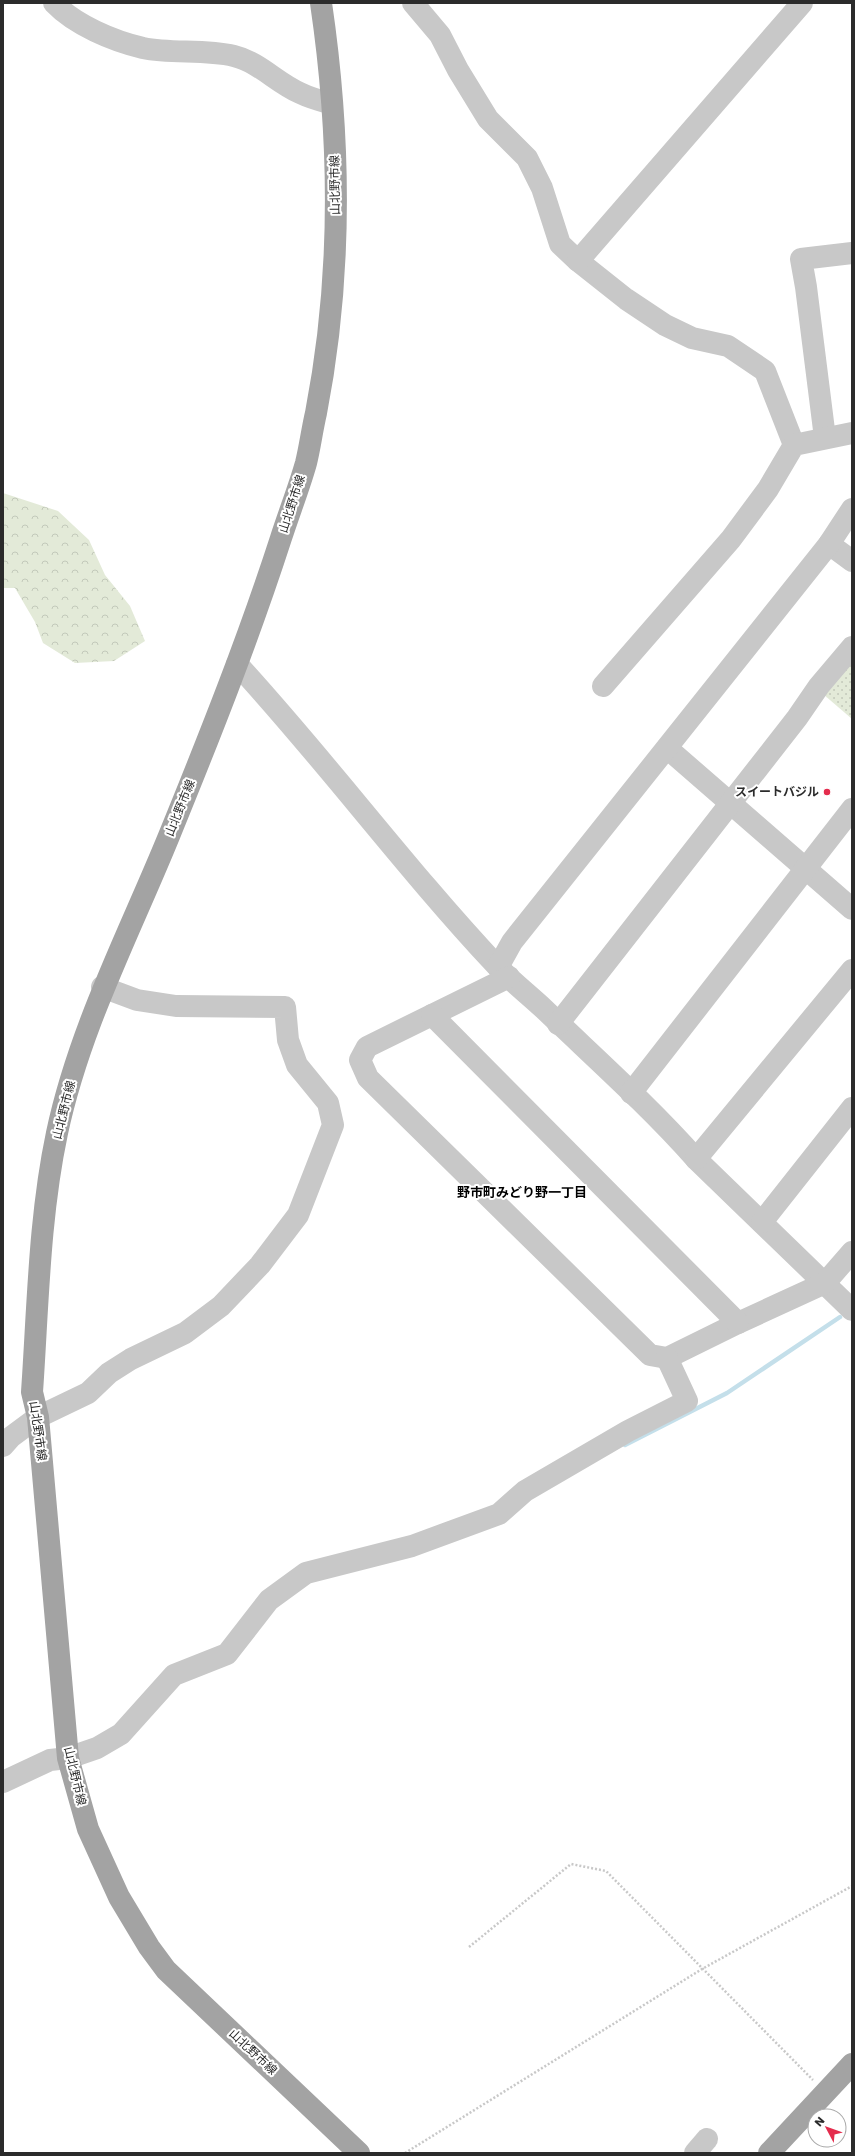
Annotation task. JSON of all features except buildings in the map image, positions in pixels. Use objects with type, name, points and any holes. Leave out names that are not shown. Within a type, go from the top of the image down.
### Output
[{"type":"main road","name":"山北野市線","points":[[321,3],[335,144],[336,231],[333,304],[323,376],[306,462],[238,664],[152,878],[102,987],[72,1078],[57,1132],[44,1209],[32,1392],[38,1417],[68,1758],[88,1829],[119,1897],[148,1948],[166,1970],[360,2153]]},
{"type":"main road","points":[[769,2153],[852,2064]]},
{"type":"street","points":[[54,3],[64,14],[88,28],[143,48],[222,55],[254,63],[267,74],[300,93],[332,104]]},
{"type":"street","points":[[413,3],[440,35],[458,70],[488,118],[527,158],[542,188],[560,244],[578,261],[626,299],[665,325],[692,338],[728,346],[765,371],[794,445]]},
{"type":"street","points":[[578,261],[802,3]]},
{"type":"street","points":[[825,438],[806,287],[801,259],[852,252]]},
{"type":"street","points":[[602,686],[731,539],[768,489],[794,445],[852,433]]},
{"type":"street","points":[[852,509],[829,544],[512,942],[503,972],[432,1015],[366,1046],[360,1060],[368,1078],[650,1355],[667,1358],[825,1283],[852,1252]]},
{"type":"street","points":[[829,544],[852,560]]},
{"type":"street","points":[[558,1024],[797,718],[819,686],[852,647]]},
{"type":"street","points":[[238,664],[284,715],[450,914],[503,972],[673,1133],[696,1159],[852,1310]]},
{"type":"street","points":[[667,748],[852,909]]},
{"type":"street","points":[[631,1093],[852,809]]},
{"type":"street","points":[[696,1159],[852,970]]},
{"type":"street","points":[[3,1446],[38,1417],[88,1393],[109,1373],[131,1359],[185,1333],[221,1306],[260,1265],[298,1215],[333,1125],[328,1103],[297,1066],[288,1040],[284,1007],[176,1006],[137,1000],[102,987]]},
{"type":"street","points":[[432,1015],[738,1323]]},
{"type":"street","points":[[762,1222],[852,1108]]},
{"type":"street","points":[[3,1782],[50,1760],[68,1758],[97,1748],[121,1734],[174,1675],[227,1654],[270,1600],[306,1573],[412,1546],[499,1514],[525,1490],[628,1431],[687,1401],[667,1358]]},
{"type":"path","points":[[469,1947],[571,1864],[606,1871],[825,2092]]},
{"type":"path","points":[[405,2153],[702,1969],[852,1886]]},
{"type":"green space","points":[[3,493],[58,511],[89,540],[105,575],[130,606],[145,641],[114,661],[75,663],[43,643],[35,622],[15,588],[3,588]]},
{"type":"green space","points":[[852,659],[852,719],[823,694]]},
{"type":"waterway","points":[[625,1445],[727,1393],[840,1317]]},
{"type":"place","name":"スイートバジル","points":[[827,792]]},
{"type":"district","name":"野市町みどり野一丁目","points":[[522,1192]]}]
